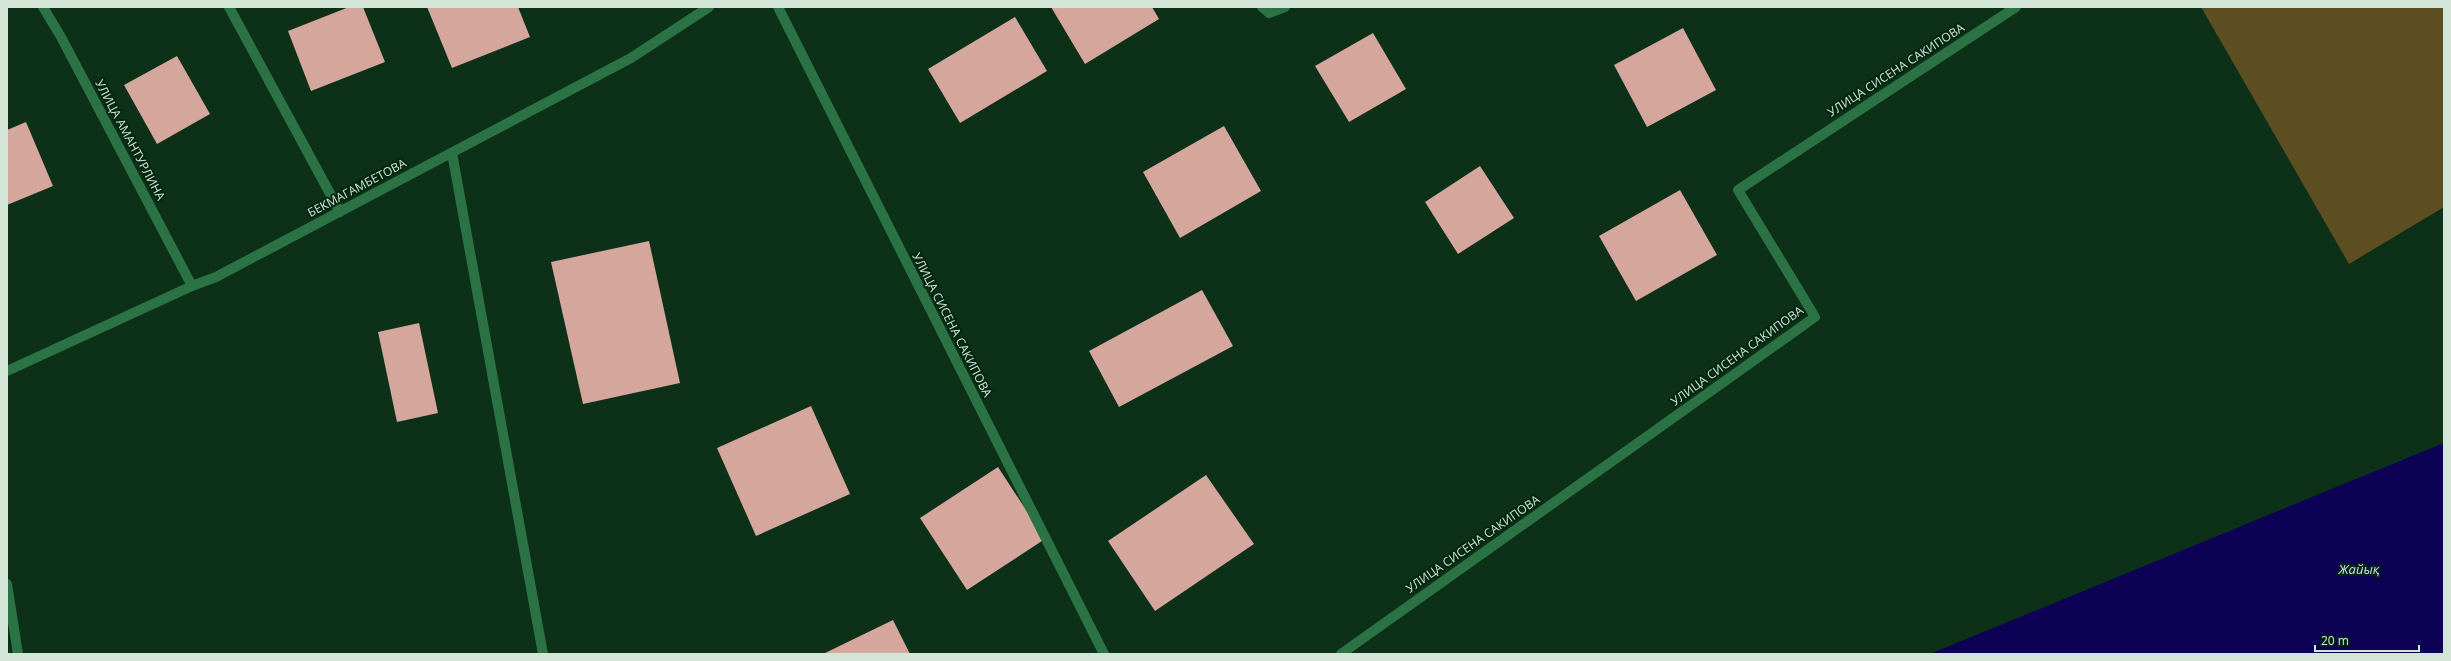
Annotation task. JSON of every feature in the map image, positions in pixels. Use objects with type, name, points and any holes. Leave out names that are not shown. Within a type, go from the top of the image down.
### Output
[{"type":"street","name":"УЛИЦА АМАНТУРЛИНА","points":[[43,7],[61,37],[192,286]]},
{"type":"street","points":[[229,7],[340,212]]},
{"type":"street","name":"БЕКМАГАМБЕТОВА","points":[[7,371],[192,286],[216,277],[631,58],[710,7]]},
{"type":"street","name":"УЛИЦА СИСЕНА САКИПОВА","points":[[778,7],[1104,654]]},
{"type":"street","points":[[1262,7],[1269,13],[1285,7]]},
{"type":"street","name":"УЛИЦА СИСЕНА САКИПОВА","points":[[1342,654],[1815,317],[1738,190],[2016,7]]},
{"type":"street","points":[[452,153],[543,654]]},
{"type":"street","points":[[7,584],[18,654]]},
{"type":"shaded area","points":[[2201,7],[2444,7],[2444,207],[2349,264]]},
{"type":"water","name":"Жайық","points":[[2444,443],[2444,654],[1930,654]]},
{"type":"building","points":[[349,7],[363,7],[385,62],[311,91],[288,31]]},
{"type":"building","points":[[427,7],[518,7],[530,37],[452,68]]},
{"type":"building","points":[[1051,7],[1152,7],[1159,19],[1085,64]]},
{"type":"building","points":[[1015,17],[1047,71],[960,123],[928,69]]},
{"type":"building","points":[[1683,28],[1716,90],[1647,127],[1614,65]]},
{"type":"building","points":[[1373,33],[1406,89],[1349,122],[1315,66]]},
{"type":"building","points":[[177,56],[210,114],[157,144],[124,85]]},
{"type":"building","points":[[26,122],[53,186],[7,205],[7,130]]},
{"type":"building","points":[[1224,126],[1261,191],[1180,238],[1143,172]]},
{"type":"building","points":[[1480,166],[1514,218],[1458,254],[1425,202]]},
{"type":"building","points":[[1680,190],[1717,255],[1636,301],[1599,236]]},
{"type":"building","points":[[649,241],[680,383],[583,404],[551,262]]},
{"type":"building","points":[[1202,290],[1233,346],[1119,407],[1089,351]]},
{"type":"building","points":[[419,323],[438,413],[397,422],[378,332]]},
{"type":"building","points":[[811,406],[850,494],[756,536],[717,448]]},
{"type":"building","points":[[998,467],[1045,539],[967,590],[920,518]]},
{"type":"building","points":[[1206,475],[1254,544],[1155,611],[1108,541]]},
{"type":"building","points":[[893,620],[910,654],[823,654]]}]
